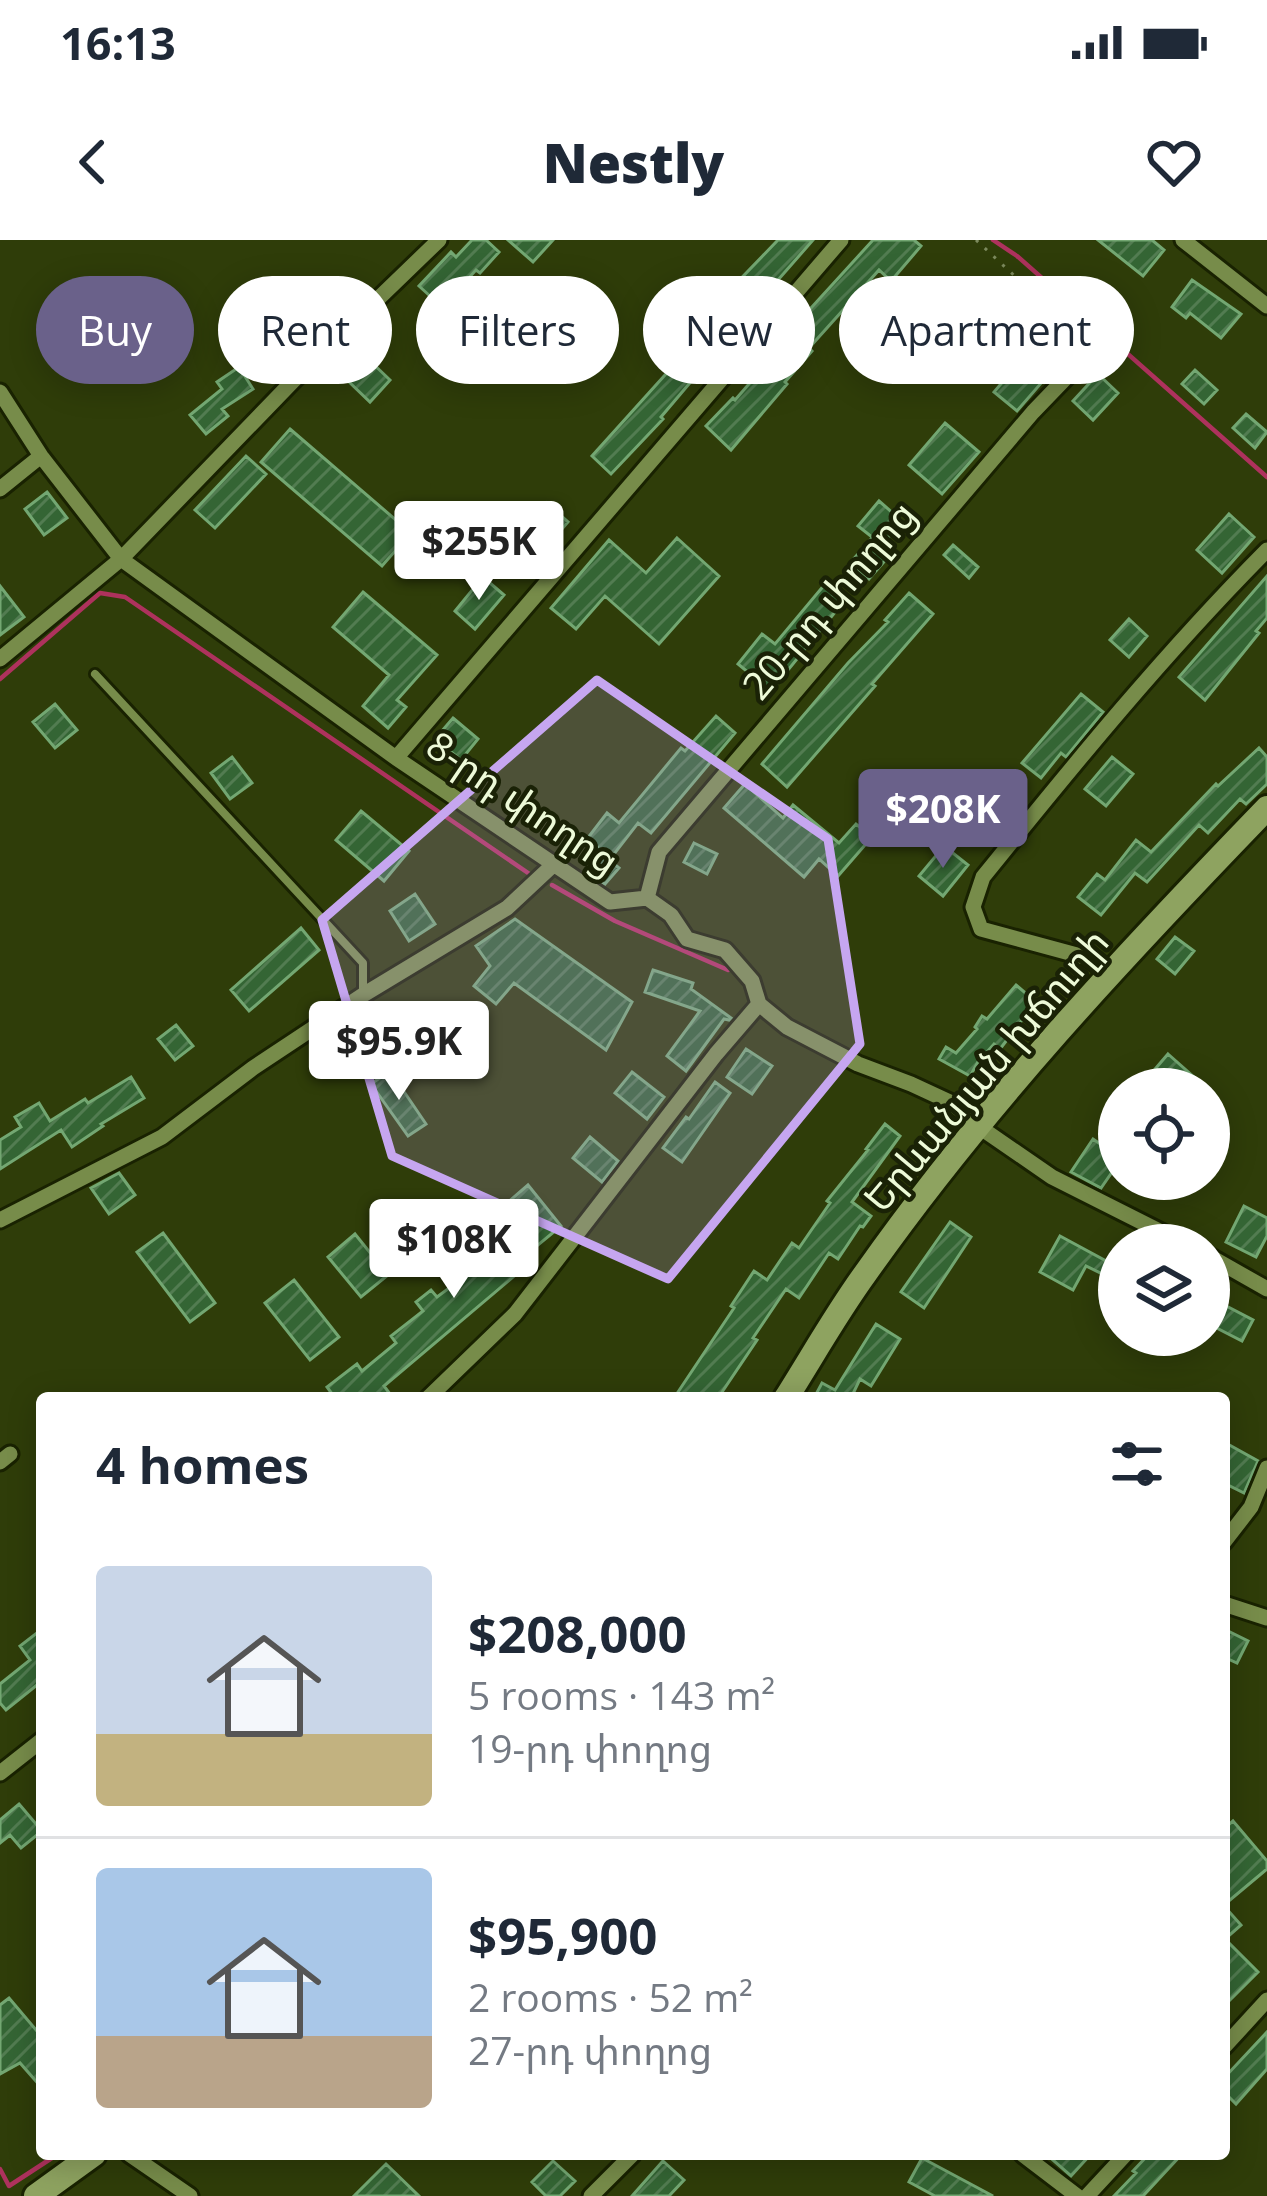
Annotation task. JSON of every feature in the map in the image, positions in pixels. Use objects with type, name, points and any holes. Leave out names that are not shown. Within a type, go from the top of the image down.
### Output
[{"type":"main road","name":"Երևանյան խճուղի","points":[[790,1392],[864,1275],[978,1126],[1110,974],[1267,808]]},
{"type":"main road","points":[[36,2196],[86,2160]]},
{"type":"street","points":[[0,659],[121,559],[293,380],[439,240]]},
{"type":"street","points":[[396,758],[842,240]]},
{"type":"street","points":[[1183,240],[1267,306]]},
{"type":"street","name":"20-րդ փողոց","points":[[647,898],[659,852],[1060,384]]},
{"type":"street","name":"8-րդ փողոց","points":[[0,392],[41,456],[121,559],[396,758],[610,902],[647,898],[671,915],[687,939],[725,950],[752,981],[759,1004],[787,1027],[857,1064],[952,1103],[1052,1177],[1145,1224]]},
{"type":"street","points":[[0,489],[41,456]]},
{"type":"street","points":[[1110,974],[1088,958],[981,928],[973,908],[983,877],[1116,712],[1267,550]]},
{"type":"street","points":[[0,1220],[162,1137],[363,994],[507,908],[553,865]]},
{"type":"street","points":[[434,1392],[515,1314],[759,1004]]},
{"type":"street","points":[[1230,1268],[1267,1289]]},
{"type":"street","points":[[1230,1534],[1251,1508],[1267,1468]]},
{"type":"street","points":[[1230,1606],[1267,1618]]},
{"type":"street","points":[[0,1773],[36,1745]]},
{"type":"street","points":[[1230,2040],[1267,2000]]},
{"type":"street","points":[[138,2160],[190,2196]]},
{"type":"street","points":[[591,2196],[627,2160]]},
{"type":"street","points":[[1030,2160],[1077,2196]]},
{"type":"street","points":[[1087,2196],[1120,2160]]},
{"type":"lane","points":[[95,674],[363,963],[363,994]]},
{"type":"path","points":[[976,240],[1015,276]]},
{"type":"highlighted area","points":[[597,680],[828,839],[860,1044],[668,1279],[392,1156],[322,920]]},
{"type":"building","points":[[472,240],[486,240],[499,252],[480,273],[428,276],[451,252],[456,257]]},
{"type":"building","points":[[508,240],[553,240],[533,262]]},
{"type":"building","points":[[778,240],[813,240],[782,276],[743,276]]},
{"type":"building","points":[[873,240],[914,240],[921,246],[895,276],[879,270],[874,276],[840,276]]},
{"type":"building","points":[[1098,240],[1152,240],[1164,250],[1143,276]]},
{"type":"building","points":[[839,277],[839,315],[815,341],[815,304]]},
{"type":"building","points":[[1192,280],[1241,314],[1221,338],[1190,313],[1186,318],[1172,307]]},
{"type":"building","points":[[1195,370],[1217,390],[1204,404],[1182,384]]},
{"type":"building","points":[[218,384],[250,384],[253,389],[222,409],[228,416],[206,434],[190,415],[222,389]]},
{"type":"building","points":[[351,384],[386,384],[370,402]]},
{"type":"building","points":[[657,384],[689,384],[611,474],[592,456]]},
{"type":"building","points":[[749,384],[787,384],[731,450],[706,426]]},
{"type":"building","points":[[1001,384],[1040,384],[1017,411],[994,392]]},
{"type":"building","points":[[1089,384],[1109,384],[1118,393],[1093,420],[1073,401]]},
{"type":"building","points":[[1246,414],[1267,432],[1255,448],[1233,428]]},
{"type":"building","points":[[945,423],[979,452],[942,494],[909,465]]},
{"type":"building","points":[[290,429],[411,533],[382,566],[261,462]]},
{"type":"building","points":[[246,456],[266,474],[215,528],[195,510]]},
{"type":"building","points":[[47,492],[67,518],[44,535],[25,509]]},
{"type":"building","points":[[879,501],[902,521],[882,545],[858,526]]},
{"type":"building","points":[[547,503],[568,522],[540,555],[518,536]]},
{"type":"building","points":[[1229,514],[1254,537],[1222,573],[1197,550]]},
{"type":"building","points":[[677,538],[719,576],[659,644],[605,596],[576,629],[551,608],[609,540],[646,573]]},
{"type":"building","points":[[871,539],[890,555],[869,579],[850,563]]},
{"type":"building","points":[[953,545],[978,567],[969,578],[944,555]]},
{"type":"building","points":[[1267,576],[1267,618],[1205,700],[1179,677]]},
{"type":"building","points":[[483,577],[504,595],[475,629],[455,611]]},
{"type":"building","points":[[825,584],[845,600],[771,691],[738,664],[762,634],[775,644]]},
{"type":"building","points":[[0,586],[24,617],[0,635]]},
{"type":"building","points":[[363,592],[437,655],[397,700],[406,707],[388,728],[363,706],[389,675],[333,627]]},
{"type":"building","points":[[909,593],[933,614],[787,787],[762,764]]},
{"type":"building","points":[[1129,619],[1147,636],[1129,657],[1110,640]]},
{"type":"building","points":[[1081,694],[1103,712],[1066,757],[1061,753],[1041,778],[1022,763]]},
{"type":"building","points":[[55,704],[77,730],[55,748],[33,722]]},
{"type":"building","points":[[716,716],[735,733],[651,833],[638,823],[611,858],[587,839],[607,813],[619,823],[681,748],[685,751]]},
{"type":"building","points":[[453,718],[478,739],[461,760],[435,739]]},
{"type":"building","points":[[1259,748],[1267,757],[1267,784],[1246,804],[1240,799],[1208,833],[1199,825],[1147,882],[1135,873],[1101,915],[1078,897],[1097,874],[1105,880],[1136,840],[1151,852],[1216,784]]},
{"type":"building","points":[[232,757],[252,783],[230,799],[211,773]]},
{"type":"building","points":[[1112,757],[1133,774],[1106,806],[1085,789]]},
{"type":"building","points":[[745,784],[783,818],[793,805],[839,843],[856,824],[872,837],[838,876],[819,859],[804,877],[724,808]]},
{"type":"building","points":[[361,811],[409,851],[384,881],[336,840]]},
{"type":"building","points":[[694,843],[717,854],[707,874],[684,862]]},
{"type":"building","points":[[944,846],[968,865],[943,896],[919,876]]},
{"type":"building","points":[[602,854],[619,868],[605,884],[587,872]]},
{"type":"building","points":[[415,894],[435,924],[409,941],[390,911]]},
{"type":"building","points":[[515,919],[632,1002],[606,1050],[514,983],[496,1004],[474,986],[490,966],[476,946]]},
{"type":"building","points":[[301,928],[319,950],[249,1011],[231,990]]},
{"type":"building","points":[[1175,937],[1194,951],[1175,974],[1157,959]]},
{"type":"building","points":[[653,970],[693,983],[691,989],[731,1018],[724,1019],[686,1071],[667,1056],[700,1011],[645,992]]},
{"type":"building","points":[[1016,985],[1036,1002],[1000,1049],[994,1044],[970,1076],[939,1059],[946,1047],[956,1053],[982,1016],[987,1019]]},
{"type":"building","points":[[176,1025],[193,1046],[175,1060],[158,1039]]},
{"type":"building","points":[[746,1049],[772,1066],[752,1094],[727,1077]]},
{"type":"building","points":[[1168,1054],[1184,1068],[1156,1068]]},
{"type":"building","points":[[390,1071],[426,1124],[408,1136],[371,1084]]},
{"type":"building","points":[[632,1072],[664,1097],[647,1119],[615,1093]]},
{"type":"building","points":[[131,1077],[144,1098],[72,1147],[61,1130],[0,1169],[0,1140],[21,1127],[15,1117],[39,1103],[50,1121]]},
{"type":"building","points":[[715,1082],[730,1093],[682,1162],[663,1148]]},
{"type":"building","points":[[885,1124],[900,1136],[852,1202],[871,1216],[863,1227],[838,1259],[829,1253],[799,1298],[786,1289],[722,1392],[678,1392],[754,1271],[767,1280],[792,1243],[799,1248]]},
{"type":"building","points":[[590,1137],[618,1161],[602,1182],[573,1158]]},
{"type":"building","points":[[1093,1139],[1098,1142],[1098,1186],[1071,1172]]},
{"type":"building","points":[[119,1173],[135,1195],[109,1214],[91,1188]]},
{"type":"building","points":[[528,1185],[561,1226],[533,1249],[536,1252],[519,1272],[384,1386],[388,1392],[331,1392],[327,1387],[357,1364],[362,1371],[396,1343],[391,1336],[423,1311],[416,1302],[431,1290],[437,1297],[494,1255],[490,1251],[518,1219],[506,1204]]},
{"type":"building","points":[[1244,1206],[1267,1218],[1267,1236],[1256,1257],[1230,1244]]},
{"type":"building","points":[[950,1222],[971,1237],[924,1308],[901,1292]]},
{"type":"building","points":[[163,1233],[215,1303],[190,1322],[137,1252]]},
{"type":"building","points":[[355,1234],[388,1275],[361,1297],[328,1257]]},
{"type":"building","points":[[1060,1236],[1098,1257],[1098,1272],[1086,1266],[1073,1290],[1040,1272]]},
{"type":"building","points":[[294,1280],[339,1337],[310,1360],[265,1303]]},
{"type":"building","points":[[1230,1308],[1253,1320],[1242,1341],[1230,1335]]},
{"type":"building","points":[[876,1324],[900,1339],[871,1386],[860,1379],[854,1392],[817,1392],[822,1383],[835,1390]]},
{"type":"building","points":[[1230,1445],[1258,1461],[1244,1493],[1230,1486]]},
{"type":"building","points":[[1230,1632],[1248,1641],[1237,1663],[1230,1660]]},
{"type":"building","points":[[36,1634],[36,1686],[6,1710],[0,1703],[0,1684],[30,1660],[20,1646]]},
{"type":"building","points":[[19,1804],[36,1824],[36,1836],[21,1848],[10,1835],[0,1843],[0,1820]]},
{"type":"building","points":[[1233,1821],[1267,1861],[1267,1869],[1230,1900]]},
{"type":"building","points":[[1230,1913],[1241,1925],[1230,1935]]},
{"type":"building","points":[[1230,1944],[1258,1972],[1230,2000]]},
{"type":"building","points":[[9,1998],[36,2030],[36,2081],[20,2063],[0,2074],[0,2005]]},
{"type":"building","points":[[1267,2032],[1267,2069],[1236,2104],[1230,2098],[1230,2072]]},
{"type":"building","points":[[921,2160],[926,2160],[993,2196],[935,2196],[909,2182]]},
{"type":"building","points":[[1053,2160],[1086,2160],[1071,2176]]},
{"type":"building","points":[[1143,2160],[1176,2160],[1143,2196],[1114,2196],[1136,2173]]},
{"type":"building","points":[[553,2161],[575,2181],[560,2196],[546,2196],[532,2182]]},
{"type":"building","points":[[663,2161],[684,2180],[669,2196],[632,2196]]},
{"type":"building","points":[[386,2164],[419,2196],[354,2196]]},
{"type":"waterway","points":[[993,240],[1267,477]]},
{"type":"waterway","points":[[0,679],[100,593],[125,597],[531,875]]},
{"type":"waterway","points":[[552,885],[615,921],[728,970]]},
{"type":"waterway","points":[[0,2169],[9,2186],[49,2160]]}]
